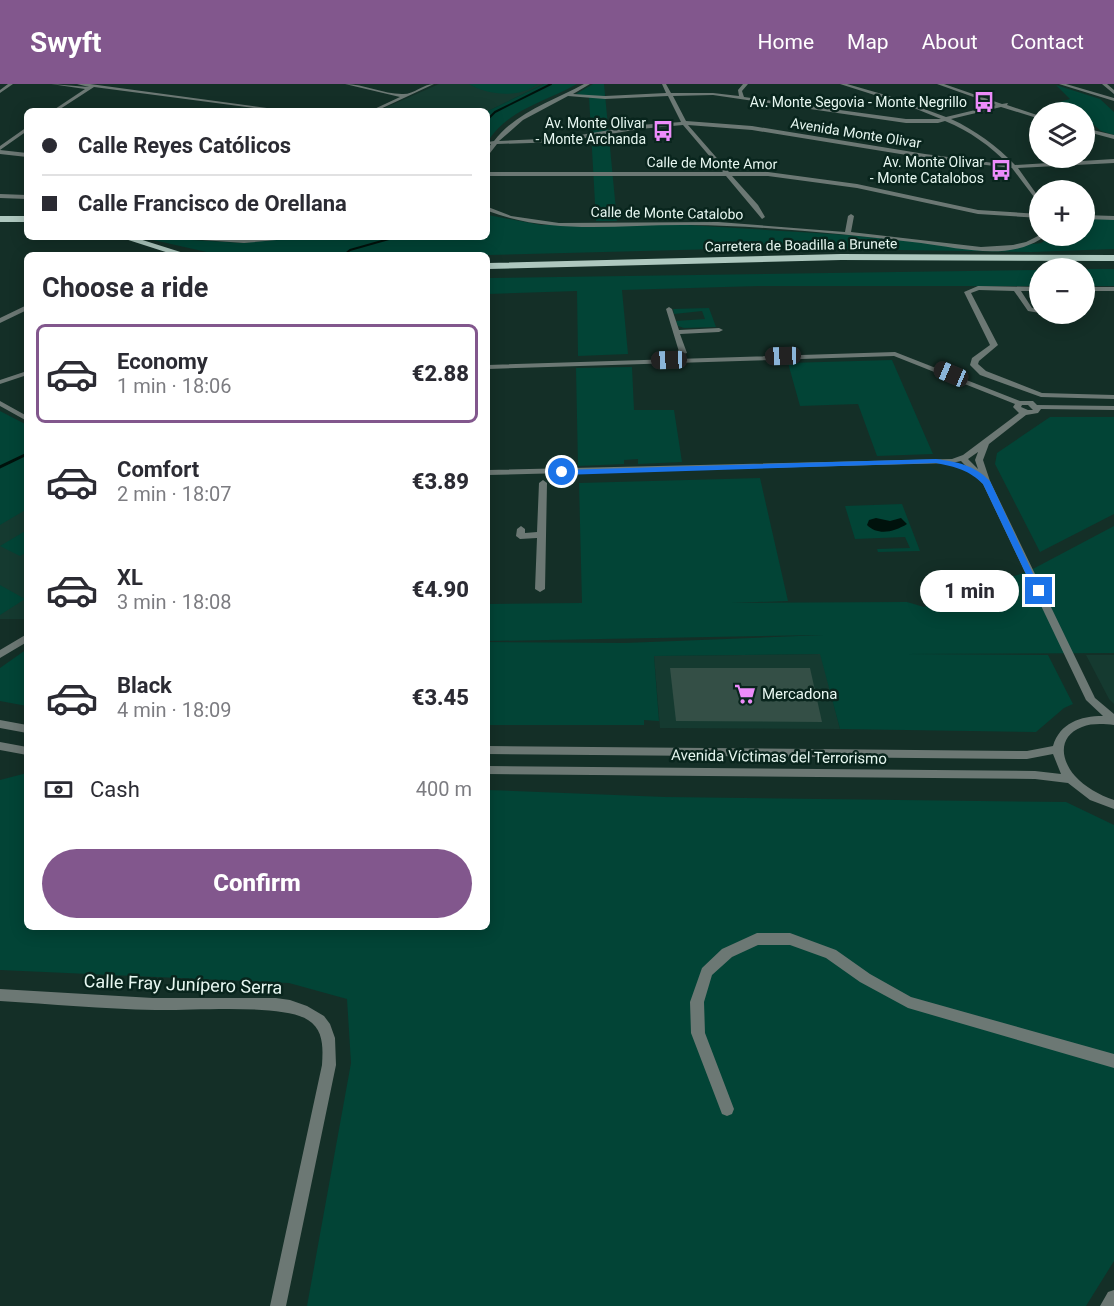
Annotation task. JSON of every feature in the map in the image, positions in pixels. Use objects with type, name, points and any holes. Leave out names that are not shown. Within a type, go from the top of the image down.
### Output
[{"type":"main road","points":[[0,219],[24,219]]},
{"type":"main road","points":[[133,240],[175,252]]},
{"type":"main road","name":"Carretera de Boadilla a Brunete","points":[[490,266],[841,257],[1114,258]]},
{"type":"street","points":[[0,92],[11,84]]},
{"type":"street","points":[[53,84],[93,86]]},
{"type":"street","points":[[79,84],[243,108]]},
{"type":"street","points":[[347,84],[404,96]]},
{"type":"street","points":[[378,108],[432,84]]},
{"type":"street","points":[[490,146],[502,131],[518,119],[588,84]]},
{"type":"street","points":[[664,84],[687,125],[724,172],[756,206],[762,217]]},
{"type":"street","points":[[742,97],[740,92],[746,84]]},
{"type":"street","points":[[842,84],[916,106],[945,119],[986,142],[1015,169],[1029,188]]},
{"type":"street","points":[[939,84],[1029,113]]},
{"type":"street","points":[[950,84],[1003,105]]},
{"type":"street","points":[[1061,84],[1114,100]]},
{"type":"street","points":[[1090,84],[1114,106]]},
{"type":"street","points":[[1104,84],[1114,94]]},
{"type":"street","points":[[59,108],[93,86]]},
{"type":"street","points":[[568,95],[605,98],[690,93],[742,97],[876,118],[921,122],[945,119],[1003,105]]},
{"type":"street","points":[[1103,96],[1114,94]]},
{"type":"street","points":[[225,105],[256,108]]},
{"type":"street","name":"Avenida Monte Olivar","points":[[490,147],[560,145],[687,125],[944,163],[1015,169],[1114,164]]},
{"type":"street","points":[[0,150],[24,131]]},
{"type":"street","points":[[1095,133],[1114,139]]},
{"type":"street","points":[[0,150],[24,154]]},
{"type":"street","name":"Calle de Monte Amor","points":[[490,174],[589,176],[724,172],[816,179],[978,212],[1029,215]]},
{"type":"street","points":[[0,196],[24,197]]},
{"type":"street","name":"Calle de Monte Catalobo","points":[[490,210],[512,218],[544,223],[691,223],[848,233],[989,248],[1029,241]]},
{"type":"street","points":[[848,233],[851,216]]},
{"type":"street","points":[[1095,217],[1114,218]]},
{"type":"street","points":[[230,240],[255,240]]},
{"type":"street","points":[[1029,288],[978,288],[967,292],[994,345],[975,360],[974,365],[983,373],[1041,395],[1114,397]]},
{"type":"street","points":[[1016,288],[1029,308]]},
{"type":"street","points":[[1095,289],[1114,289]]},
{"type":"street","points":[[0,321],[24,308]]},
{"type":"street","points":[[669,309],[683,352]]},
{"type":"street","points":[[676,332],[719,330]]},
{"type":"street","points":[[490,367],[895,354],[1019,402],[1030,402],[1038,407],[1114,408]]},
{"type":"street","points":[[0,382],[24,374]]},
{"type":"street","points":[[1084,397],[1090,408]]},
{"type":"street","points":[[1019,402],[1017,407],[1025,412],[1035,412],[1038,407]]},
{"type":"street","points":[[0,403],[24,417]]},
{"type":"street","points":[[490,473],[576,477],[964,458],[1025,412]]},
{"type":"street","points":[[978,470],[985,444]]},
{"type":"street","points":[[964,458],[978,470],[987,483],[1091,699],[1114,720]]},
{"type":"street","points":[[936,461],[978,470]]},
{"type":"street","points":[[507,483],[508,473]]},
{"type":"street","points":[[540,589],[543,483]]},
{"type":"street","points":[[520,529],[520,536],[542,536]]},
{"type":"street","points":[[0,655],[24,639]]},
{"type":"street","points":[[1084,721],[1091,699]]},
{"type":"street","points":[[1114,720],[1084,721],[1064,731],[1057,749],[1063,769],[1071,779],[1091,795],[1114,805]]},
{"type":"street","points":[[0,724],[24,728]]},
{"type":"street","points":[[0,746],[24,750]]},
{"type":"street","name":"Avenida Víctimas del Terrorismo","points":[[490,750],[1027,755],[1057,749]]},
{"type":"street","name":"Avenida Víctimas del Terrorismo","points":[[490,770],[1035,775],[1071,779]]},
{"type":"street","points":[[727,1109],[698,1033],[698,1002],[706,972],[727,953],[757,939],[790,939],[831,954],[865,978],[908,1002],[1114,1061]]},
{"type":"street","name":"Calle Fray Junípero Serra","points":[[0,995],[153,1004],[276,1004],[296,1007],[314,1014],[324,1026],[331,1043],[329,1065],[278,1306]]},
{"type":"street","points":[[1108,1306],[1114,1298]]},
{"type":"shaded area","points":[[439,84],[544,84],[490,110],[490,108],[385,108]]},
{"type":"shaded area","points":[[469,84],[538,84],[522,92],[504,94],[486,91]]},
{"type":"shaded area","points":[[544,84],[577,84],[528,107],[506,121],[490,139],[490,110]]},
{"type":"shaded area","points":[[593,84],[604,84],[617,221],[596,221],[589,96],[576,94]]},
{"type":"shaded area","points":[[1056,85],[1100,99],[1114,112],[1114,135],[1101,131],[1095,126],[1095,102],[1060,102],[1070,99]]},
{"type":"shaded area","points":[[490,215],[541,225],[688,225],[848,235],[989,249],[1029,244],[1095,246],[1095,219],[1114,219],[1114,249],[1031,252],[757,248],[490,255],[490,252],[207,252],[153,240],[242,243],[272,240],[490,240]]},
{"type":"shaded area","points":[[1095,269],[1114,269],[1114,286],[1095,286]]},
{"type":"shaded area","points":[[1029,270],[1029,286],[759,286],[622,290],[628,354],[578,356],[577,291],[490,294],[490,278]]},
{"type":"shaded area","points":[[709,308],[716,327],[684,328],[678,326],[676,321],[705,319],[702,311],[674,314],[673,309]]},
{"type":"shaded area","points":[[892,360],[933,454],[877,456],[858,404],[800,406],[788,363]]},
{"type":"shaded area","points":[[632,367],[634,410],[674,410],[682,462],[638,464],[638,459],[624,460],[624,464],[578,466],[576,368]]},
{"type":"shaded area","points":[[0,411],[24,423],[24,511],[0,525]]},
{"type":"shaded area","points":[[1050,417],[1114,417],[1114,514],[1040,552],[995,464],[997,453]]},
{"type":"shaded area","points":[[760,478],[788,601],[731,603],[907,602],[924,607],[1029,571],[1114,526],[1114,653],[904,654],[1048,655],[1073,704],[1064,708],[1036,732],[840,729],[820,654],[654,656],[659,721],[644,720],[644,725],[490,725],[490,642],[625,643],[823,635],[490,641],[490,604],[582,603],[579,483]]},
{"type":"shaded area","points":[[902,504],[920,551],[878,552],[877,549],[910,548],[905,537],[855,539],[845,506]]},
{"type":"shaded area","points":[[24,510],[24,619],[0,619],[0,524]]},
{"type":"shaded area","points":[[876,518],[890,521],[901,518],[907,524],[892,531],[881,532],[867,525],[869,520]]},
{"type":"shaded area","points":[[24,532],[24,554],[20,556],[0,546]]},
{"type":"shaded area","points":[[0,585],[24,600],[0,615]]},
{"type":"shaded area","points":[[24,651],[24,705],[0,701],[0,668]]},
{"type":"shaded area","name":"Mercadona","points":[[821,654],[840,729],[660,728],[654,656]]},
{"type":"shaded area","points":[[1086,655],[1114,655],[1114,704],[1109,699]]},
{"type":"shaded area","points":[[24,774],[24,930],[490,930],[490,790],[665,797],[1066,802],[1114,825],[1114,1261],[1086,1306],[307,1306],[351,1063],[347,999],[289,983],[0,970],[0,780]]},
{"type":"building","name":"Mercadona","points":[[670,668],[810,668],[822,722],[676,721]]},
{"type":"waterway","points":[[490,117],[495,112],[551,84]]},
{"type":"waterway","points":[[348,252],[385,240]]},
{"type":"waterway","points":[[0,467],[24,455]]},
{"type":"place","name":"Av. Monte Segovia - Monte Negrillo","points":[[984,102]]},
{"type":"place","name":"Av. Monte Olivar - Monte Archanda","points":[[663,131]]},
{"type":"place","name":"Av. Monte Olivar - Monte Catalobos","points":[[1001,170]]},
{"type":"place","name":"Mercadona","points":[[745,694]]},
{"type":"route","points":[[562,472],[936,461],[962,465],[976,472],[987,483],[1039,591]]}]
